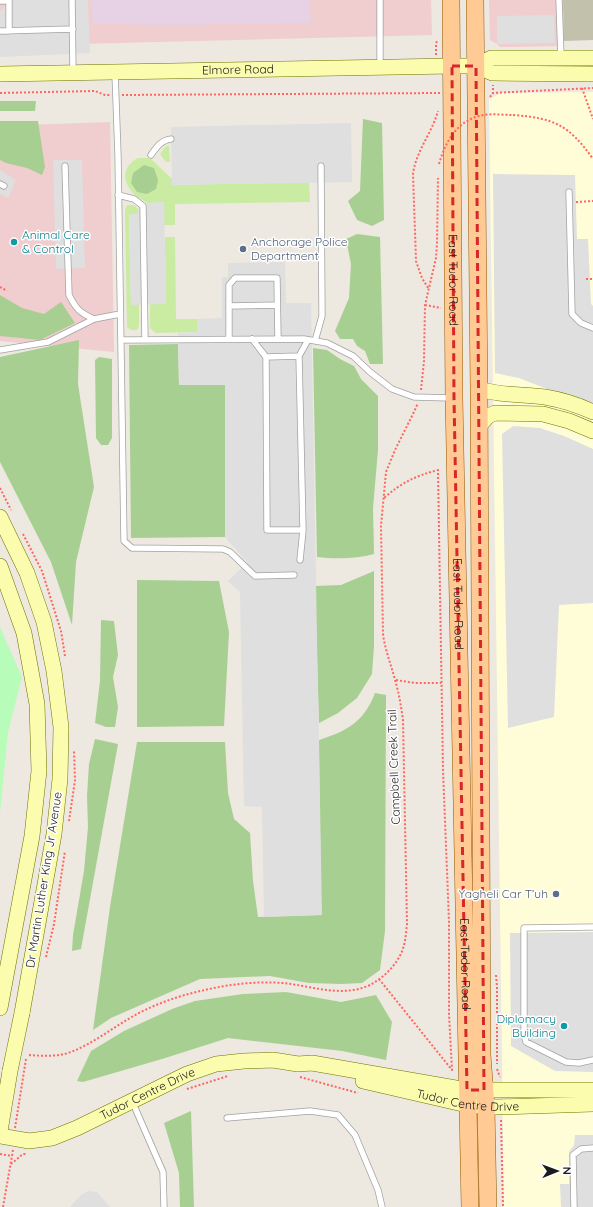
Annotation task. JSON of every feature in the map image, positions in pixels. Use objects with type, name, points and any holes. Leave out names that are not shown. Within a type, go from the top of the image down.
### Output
[{"type":"main road","name":"East Tudor Road","points":[[452,0],[454,398],[470,1207]]},
{"type":"main road","name":"East Tudor Road","points":[[475,0],[480,425],[482,1055],[485,1098],[488,1207]]},
{"type":"street","name":"Elmore Road","points":[[476,66],[491,58],[593,58]]},
{"type":"street","name":"Elmore Road","points":[[0,74],[476,66],[492,73],[593,74]]},
{"type":"street","points":[[479,389],[498,393],[545,397],[575,404],[593,412]]},
{"type":"street","points":[[480,425],[488,416],[496,413],[543,414],[569,421],[593,431]]},
{"type":"street","name":"Dr Martin Luther King Jr Avenue","points":[[0,517],[27,573],[44,622],[54,671],[61,727],[60,779],[54,834],[0,1131]]},
{"type":"street","name":"Dr Martin Luther King Jr Avenue","points":[[0,566],[24,633],[37,704],[39,770],[32,836],[0,1008]]},
{"type":"street","name":"Tudor Centre Drive","points":[[0,1136],[29,1140],[52,1138],[77,1128],[187,1074],[216,1064],[244,1060],[273,1060],[297,1070],[312,1062],[467,1098],[593,1104]]},
{"type":"street","name":"Tudor Centre Drive","points":[[485,1098],[593,1090]]},
{"type":"lane","points":[[72,0],[74,73]]},
{"type":"lane","points":[[380,0],[380,67]]},
{"type":"lane","points":[[559,0],[561,58]]},
{"type":"lane","points":[[0,1],[8,1],[9,31]]},
{"type":"lane","points":[[0,31],[72,29]]},
{"type":"lane","points":[[114,72],[118,195],[124,541],[127,546],[132,548],[223,549],[230,552],[255,576],[294,575]]},
{"type":"lane","points":[[151,155],[158,146],[166,140],[171,139]]},
{"type":"lane","points":[[65,166],[69,295],[75,307],[83,314],[94,319]]},
{"type":"lane","points":[[315,341],[322,316],[321,166]]},
{"type":"lane","points":[[569,192],[572,314],[581,323],[593,328]]},
{"type":"lane","points":[[118,195],[134,199],[143,206],[145,340]]},
{"type":"lane","points":[[229,339],[229,284],[236,278],[277,278],[278,339]]},
{"type":"lane","points":[[229,306],[278,305]]},
{"type":"lane","points":[[0,350],[48,342],[94,319],[120,314]]},
{"type":"lane","points":[[252,339],[266,357],[267,530],[303,530]]},
{"type":"lane","points":[[121,340],[278,339],[308,340],[327,343],[353,356],[370,372],[392,389],[420,398],[454,398]]},
{"type":"lane","points":[[300,560],[303,530],[299,356],[308,340]]},
{"type":"lane","points":[[266,357],[299,356]]},
{"type":"lane","points":[[593,927],[524,928],[524,1034],[526,1042],[566,1062],[579,1063],[593,1060]]},
{"type":"lane","points":[[132,1101],[163,1172],[164,1207]]},
{"type":"lane","points":[[227,1118],[310,1111],[338,1115],[355,1135],[378,1190],[382,1207]]},
{"type":"lane","points":[[574,1207],[573,1155],[581,1149],[593,1148]]},
{"type":"path","points":[[582,88],[593,119]]},
{"type":"path","points":[[493,93],[593,88]]},
{"type":"path","points":[[0,93],[95,91],[105,95],[438,93]]},
{"type":"path","points":[[428,288],[422,278],[416,260],[413,174],[414,163],[436,119],[438,108]]},
{"type":"path","points":[[439,164],[443,150],[456,130],[470,119],[489,115],[537,117],[548,120],[576,136],[593,158]]},
{"type":"path","name":"Campbell Creek Trail","points":[[29,1055],[47,1056],[70,1052],[148,1009],[183,995],[206,989],[257,983],[284,983],[334,991],[360,989],[379,979],[389,971],[401,953],[407,924],[403,720],[401,701],[396,680],[385,649],[383,634],[381,526],[386,472],[394,450],[420,398],[424,361],[425,305],[438,243],[437,185],[439,171]]},
{"type":"path","points":[[569,202],[593,201]]},
{"type":"path","points":[[586,279],[593,279]]},
{"type":"path","points":[[0,287],[7,291]]},
{"type":"path","points":[[425,305],[443,308]]},
{"type":"path","points":[[379,979],[452,1070],[449,1014],[449,922],[443,770],[438,470],[422,474],[408,480],[383,499]]},
{"type":"path","points":[[396,680],[415,683],[442,683]]},
{"type":"path","points":[[297,1070],[359,1093]]},
{"type":"path","points":[[183,1090],[232,1075]]},
{"type":"path","points":[[501,1120],[503,1207]]},
{"type":"path","points":[[11,1164],[23,1154],[30,1153]]},
{"type":"path","points":[[0,1154],[12,1156],[3,1207]]},
{"type":"highlighted area","points":[[452,66],[476,66],[484,1090],[467,1090],[454,398]]},
{"type":"shaded area","points":[[0,0],[431,0],[432,35],[0,46]]},
{"type":"shaded area","points":[[10,0],[88,0],[90,53],[0,57],[0,11]]},
{"type":"shaded area","points":[[92,0],[310,0],[311,23],[175,25],[93,24]]},
{"type":"shaded area","points":[[489,0],[563,0],[564,46],[500,47],[490,40]]},
{"type":"shaded area","points":[[563,0],[593,0],[593,40],[564,41]]},
{"type":"shaded area","points":[[554,15],[555,43],[497,44],[497,16]]},
{"type":"shaded area","points":[[593,92],[593,1207],[504,1207],[489,99],[502,93]]},
{"type":"shaded area","points":[[110,122],[114,352],[0,341],[0,126]]},
{"type":"shaded area","points":[[351,123],[352,182],[172,185],[171,127]]},
{"type":"shaded area","points":[[53,160],[82,160],[85,268],[56,269]]},
{"type":"shaded area","points":[[0,170],[16,180],[8,198],[0,194]]},
{"type":"shaded area","points":[[493,174],[575,175],[577,239],[588,239],[591,304],[593,306],[593,407],[519,378],[495,373]]},
{"type":"shaded area","points":[[164,202],[166,304],[131,305],[129,214],[139,214],[138,209],[147,203]]},
{"type":"shaded area","points":[[285,262],[286,303],[311,303],[322,915],[264,917],[262,807],[244,806],[240,592],[228,581],[247,562],[225,537],[225,385],[179,385],[178,333],[197,332],[197,319],[222,318],[222,277],[228,277],[228,263]]},
{"type":"shaded area","points":[[513,426],[540,428],[564,436],[593,449],[593,603],[559,605],[554,717],[508,728],[502,434]]},
{"type":"shaded area","points":[[593,932],[593,1072],[555,1071],[511,1046],[510,933]]},
{"type":"shaded area","points":[[575,1135],[593,1135],[593,1207],[561,1207],[560,1184],[569,1184],[569,1152],[574,1145]]},
{"type":"shaded area","points":[[88,1191],[97,1192],[110,1207],[70,1207],[81,1195]]},
{"type":"green space","points":[[0,101],[36,101],[35,111],[0,111]]},
{"type":"green space","points":[[363,119],[382,123],[384,220],[372,226],[357,220],[348,201],[360,191]]},
{"type":"green space","points":[[0,121],[38,121],[45,167],[42,175],[27,168],[0,160]]},
{"type":"green space","points":[[166,146],[169,146],[170,162],[166,162],[160,154]]},
{"type":"green space","points":[[138,158],[151,159],[172,179],[172,185],[309,182],[310,202],[175,204],[175,225],[164,225],[164,202],[147,203],[129,189],[125,178],[126,172],[132,162]]},
{"type":"green space","points":[[144,165],[154,168],[158,180],[156,189],[147,194],[137,192],[131,183],[133,173]]},
{"type":"green space","points":[[127,205],[134,205],[138,209],[139,214],[129,214],[131,304],[139,304],[139,326],[137,330],[131,330],[127,327],[125,210]]},
{"type":"green space","points":[[357,234],[380,237],[383,364],[370,364],[365,351],[357,346],[353,339],[340,339],[335,331],[349,298],[351,264],[346,239]]},
{"type":"green space","points":[[165,237],[175,237],[176,319],[197,319],[197,332],[156,333],[150,328],[150,304],[166,303]]},
{"type":"green space","points":[[0,295],[22,308],[44,314],[61,302],[75,323],[40,340],[0,336]]},
{"type":"green space","points":[[79,340],[78,384],[94,487],[76,562],[72,625],[51,562],[0,462],[0,357]]},
{"type":"green space","points":[[178,344],[179,385],[225,385],[225,537],[131,538],[129,345]]},
{"type":"green space","points":[[313,348],[327,350],[354,366],[361,379],[378,396],[378,450],[373,508],[374,554],[346,558],[317,557]]},
{"type":"green space","points":[[99,357],[112,359],[112,438],[108,445],[101,445],[96,438],[95,360]]},
{"type":"green space","points":[[374,571],[374,646],[372,674],[357,698],[338,713],[319,723],[315,586],[341,585]]},
{"type":"green space","points":[[137,580],[219,581],[229,632],[224,726],[137,727]]},
{"type":"green space","points":[[101,620],[114,621],[118,655],[113,677],[118,707],[115,727],[106,727],[95,723],[100,681]]},
{"type":"green space","points":[[0,627],[22,677],[8,732],[0,813]]},
{"type":"green space","points":[[375,693],[386,695],[385,931],[380,970],[362,983],[309,983],[270,976],[200,979],[111,1018],[93,1030],[110,907],[137,742],[225,742],[228,793],[234,819],[250,833],[253,881],[258,917],[321,915],[319,740],[338,733],[353,724],[366,711]]},
{"type":"green space","points":[[95,739],[118,744],[81,949],[72,951],[73,935],[84,871],[88,827],[87,796],[89,764]]},
{"type":"green space","points":[[286,992],[341,1002],[376,995],[392,1022],[386,1060],[342,1051],[228,1038],[83,1082],[77,1081],[91,1051],[124,1031],[172,1009],[195,1001],[243,994]]},
{"type":"green space","points":[[191,1111],[194,1207],[180,1207],[179,1173],[164,1123]]},
{"type":"place","name":"Animal Care & Control","points":[[14,242]]},
{"type":"place","name":"Anchorage Police Department","points":[[243,249]]},
{"type":"place","name":"Yagheli Car T’uh","points":[[556,894]]},
{"type":"place","name":"Diplomacy Building","points":[[564,1026]]}]
